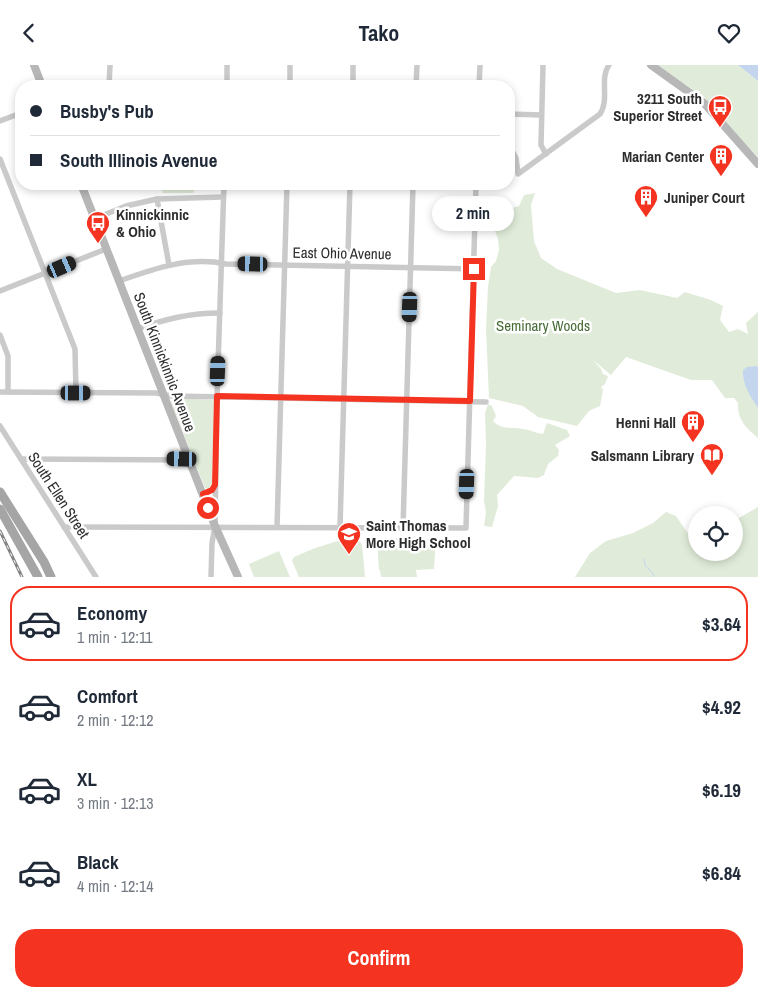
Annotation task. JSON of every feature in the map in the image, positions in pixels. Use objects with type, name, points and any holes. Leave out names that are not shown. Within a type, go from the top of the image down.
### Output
[{"type":"main road","points":[[34,65],[40,80]]},
{"type":"main road","points":[[651,65],[704,103],[758,164]]},
{"type":"main road","name":"South Kinnickinnic Avenue","points":[[82,190],[215,526],[238,577]]},
{"type":"main road","points":[[0,492],[51,577]]},
{"type":"main road","points":[[0,509],[38,577]]},
{"type":"street","points":[[109,80],[110,65]]},
{"type":"street","points":[[226,80],[227,65]]},
{"type":"street","points":[[290,65],[290,80]]},
{"type":"street","points":[[353,65],[353,80]]},
{"type":"street","points":[[416,80],[417,65]]},
{"type":"street","points":[[479,80],[480,65]]},
{"type":"street","points":[[543,65],[540,145],[546,155]]},
{"type":"street","points":[[515,156],[518,174],[600,113],[603,109],[605,71],[609,65]]},
{"type":"street","points":[[515,114],[541,115]]},
{"type":"street","points":[[0,121],[15,115]]},
{"type":"street","points":[[0,159],[75,349],[76,393]]},
{"type":"street","points":[[211,577],[212,543],[215,526],[224,190]]},
{"type":"street","points":[[277,527],[287,190]]},
{"type":"street","points":[[340,527],[350,190]]},
{"type":"street","points":[[403,528],[413,190]]},
{"type":"street","points":[[64,527],[466,528],[476,269],[476,190]]},
{"type":"street","points":[[94,219],[126,206],[157,199],[223,197]]},
{"type":"street","points":[[157,199],[169,265]]},
{"type":"street","points":[[0,291],[106,249]]},
{"type":"street","name":"East Ohio Avenue","points":[[119,281],[169,265],[204,261],[284,265],[476,269]]},
{"type":"street","points":[[137,329],[176,316],[220,313]]},
{"type":"street","points":[[0,335],[8,356],[8,392]]},
{"type":"street","points":[[0,392],[486,402]]},
{"type":"street","name":"South Ellen Street","points":[[0,426],[96,577]]},
{"type":"street","points":[[21,459],[189,459]]},
{"type":"street","points":[[203,494],[212,490],[215,485]]},
{"type":"green space","points":[[657,65],[738,65],[758,81],[758,157],[705,98]]},
{"type":"green space","points":[[162,190],[194,190],[193,193],[163,193]]},
{"type":"green space","name":"Seminary Woods","points":[[535,193],[531,205],[534,241],[541,258],[557,269],[616,293],[640,290],[677,298],[685,292],[711,300],[723,306],[720,320],[729,332],[738,329],[748,334],[746,323],[758,312],[758,438],[743,423],[739,414],[738,403],[734,398],[725,398],[712,380],[691,380],[626,357],[611,375],[593,360],[603,374],[608,376],[605,384],[601,387],[603,390],[600,406],[589,411],[577,426],[538,417],[523,406],[489,398],[486,329],[491,267],[496,261],[499,250],[495,231],[500,224],[495,218],[497,215],[506,214],[509,209],[519,206],[524,195]]},
{"type":"green space","points":[[172,398],[214,400],[212,484],[208,489],[205,488],[171,402]]},
{"type":"green space","points":[[488,404],[492,406],[496,416],[493,421],[500,426],[519,428],[543,434],[547,423],[567,430],[570,436],[555,445],[559,450],[558,456],[548,464],[544,475],[538,478],[514,476],[497,495],[498,506],[492,527],[484,526],[486,512],[484,501],[485,413]]},
{"type":"green space","points":[[758,507],[758,577],[575,577],[590,553],[606,541],[633,533],[653,523],[666,512],[676,516],[688,534],[688,561],[743,561],[743,516]]},
{"type":"green space","points":[[354,536],[362,544],[365,577],[299,577],[292,561],[294,557],[315,548]]},
{"type":"green space","points":[[377,538],[436,539],[434,569],[416,570],[417,577],[381,577]]},
{"type":"green space","points":[[279,551],[290,577],[254,577],[249,564]]},
{"type":"water","points":[[738,65],[758,65],[758,81]]},
{"type":"water","points":[[747,367],[758,367],[758,408],[747,390],[743,375],[743,370]]},
{"type":"waterway","points":[[644,559],[645,565],[654,575],[653,577]]},
{"type":"railway","points":[[0,531],[22,577]]},
{"type":"place","name":"3211 South Superior Street","points":[[720,128]]},
{"type":"place","name":"Marian Center","points":[[721,177]]},
{"type":"place","name":"Juniper Court","points":[[646,218]]},
{"type":"place","name":"Kinnickinnic & Ohio","points":[[98,244]]},
{"type":"place","name":"Henni Hall","points":[[693,443]]},
{"type":"place","name":"Salsmann Library","points":[[712,476]]},
{"type":"place","name":"Saint Thomas More High School","points":[[349,555]]},
{"type":"route","points":[[208,508],[203,494],[212,490],[215,485],[217,396],[470,401],[474,269]]}]
